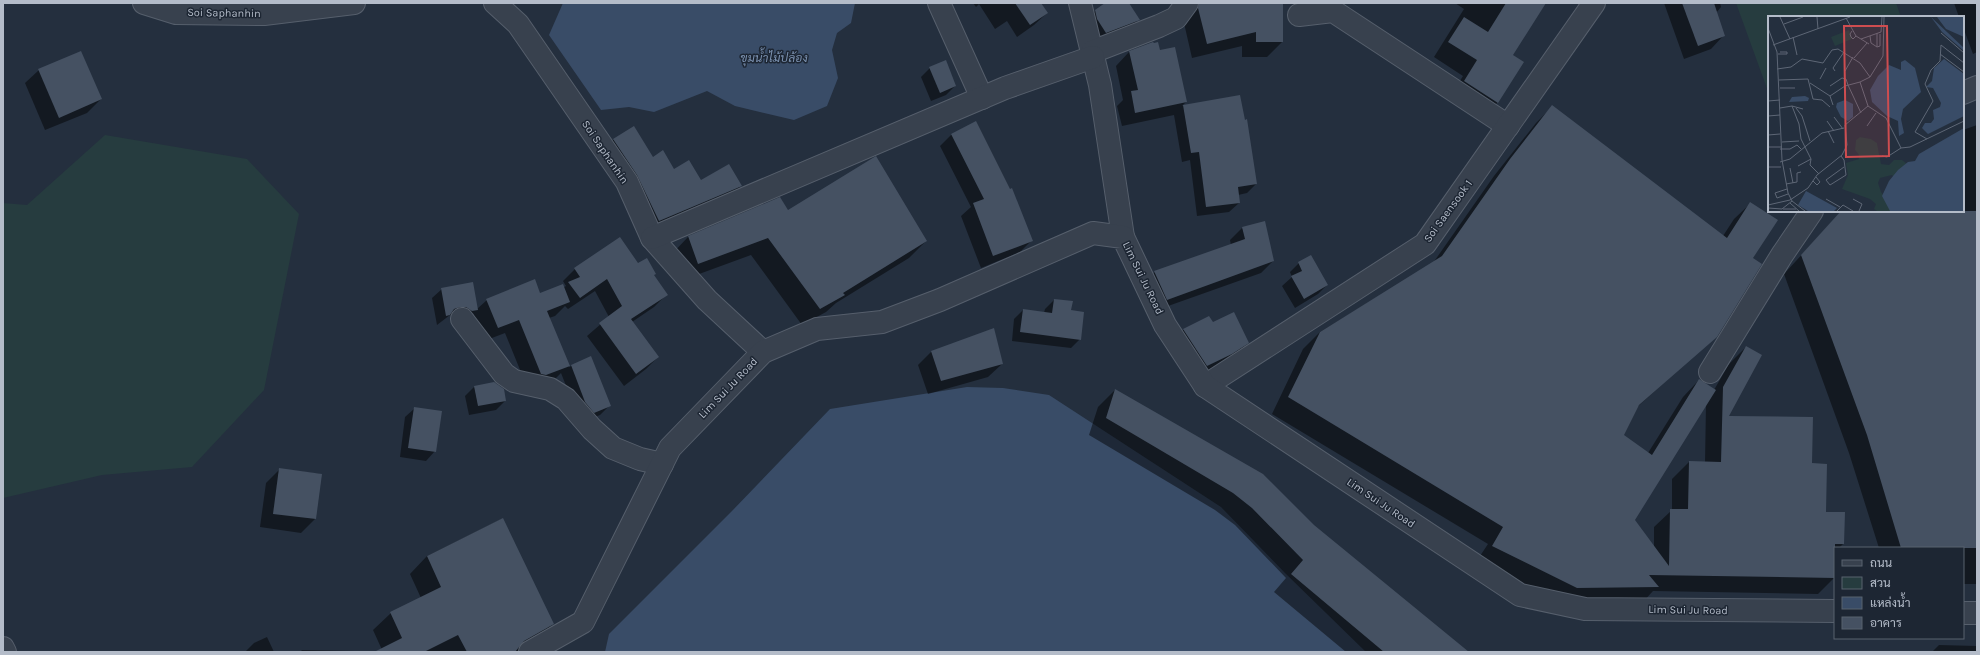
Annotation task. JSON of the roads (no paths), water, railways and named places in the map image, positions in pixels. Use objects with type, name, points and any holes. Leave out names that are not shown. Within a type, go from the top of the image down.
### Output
[{"type":"street","name":"Soi Saphanhin","points":[[144,3],[176,13],[264,14],[354,3]]},
{"type":"street","name":"Soi Saphanhin","points":[[495,3],[518,24],[627,182],[652,238],[707,300],[763,352]]},
{"type":"street","points":[[939,3],[982,98]]},
{"type":"street","points":[[1080,3],[1100,85],[1123,237]]},
{"type":"street","points":[[652,238],[982,98],[1159,26],[1176,18],[1187,3]]},
{"type":"street","name":"Soi Saensook 1","points":[[1205,386],[1425,244],[1594,3]]},
{"type":"street","points":[[1299,15],[1333,11],[1508,126]]},
{"type":"street","points":[[1964,93],[1977,87]]},
{"type":"street","points":[[1710,372],[1782,255],[1811,212]]},
{"type":"street","name":"Lim Sui Ju Road","points":[[530,652],[583,622],[670,448],[763,352],[817,329],[882,322],[940,300],[1093,233],[1123,237],[1165,325],[1205,386],[1520,595],[1585,609],[1834,611]]},
{"type":"street","points":[[462,319],[504,374],[514,381],[550,389],[566,399],[592,429],[613,448],[640,459],[662,464]]},
{"type":"street","points":[[1964,612],[1977,613]]},
{"type":"street","points":[[3,648],[5,652]]},
{"type":"water","name":"ขุมน้ำไม้ปล้อง","points":[[563,3],[855,3],[851,23],[837,33],[832,50],[838,78],[827,106],[794,120],[735,106],[707,91],[654,112],[629,107],[601,110],[549,35]]},
{"type":"water","points":[[967,387],[1003,388],[1049,395],[1221,507],[1285,573],[1366,652],[605,652],[609,634],[732,511],[830,409]]}]
